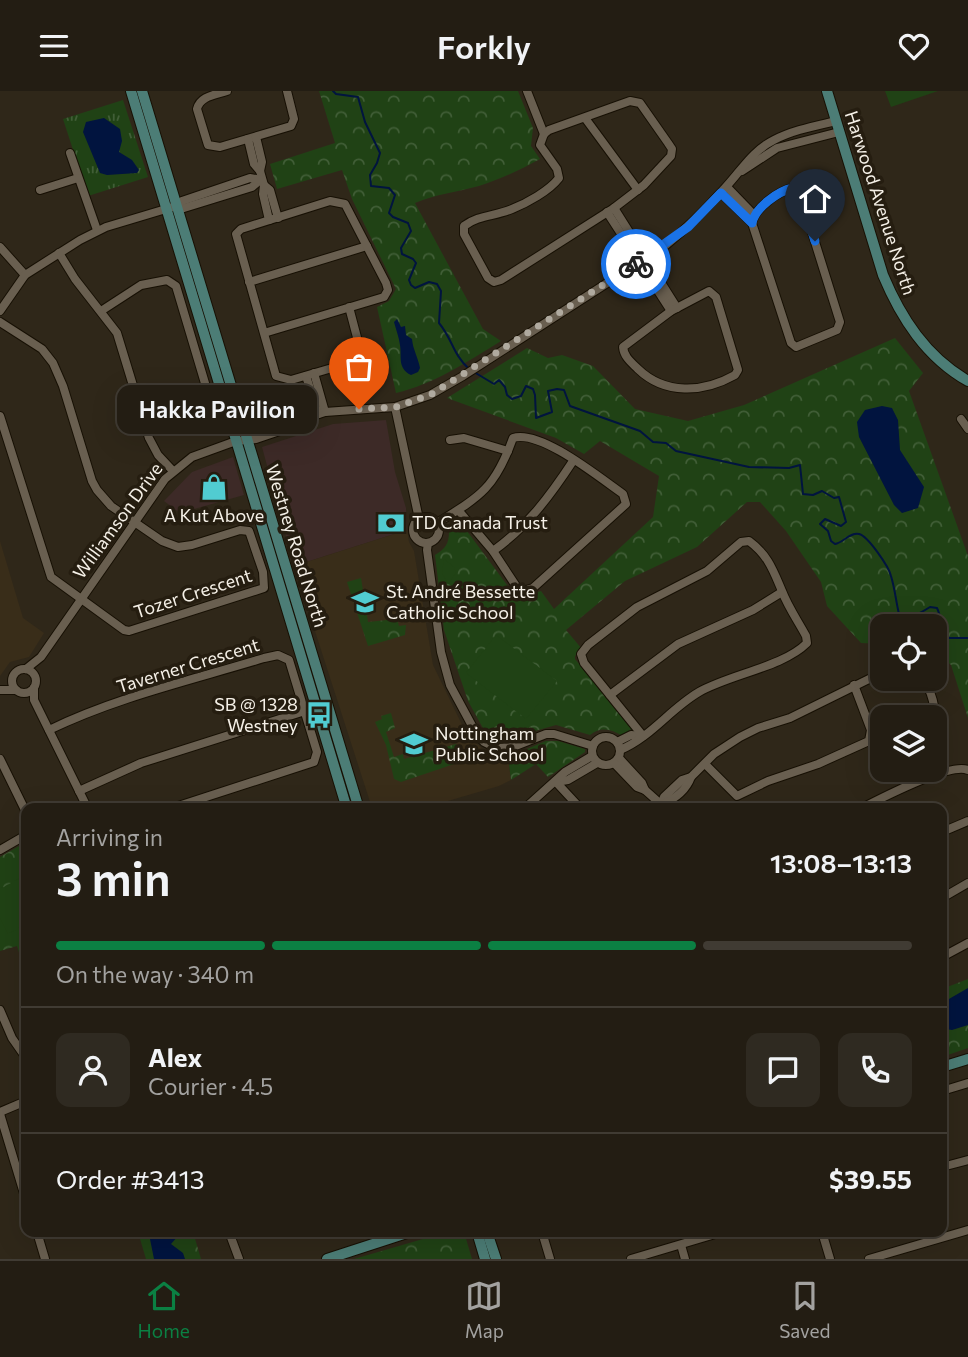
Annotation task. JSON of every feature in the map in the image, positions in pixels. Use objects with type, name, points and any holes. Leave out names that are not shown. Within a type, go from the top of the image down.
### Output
[{"type":"main road","name":"Westney Road North","points":[[131,91],[165,209],[242,440],[357,803]]},
{"type":"main road","name":"Westney Road North","points":[[142,91],[177,205],[345,803]]},
{"type":"main road","name":"Harwood Avenue North","points":[[827,91],[883,275],[900,313],[917,337],[940,361],[968,381]]},
{"type":"main road","points":[[947,1065],[968,1059]]},
{"type":"main road","points":[[327,1259],[395,1237]]},
{"type":"main road","points":[[478,1237],[485,1259]]},
{"type":"main road","points":[[489,1237],[496,1259]]},
{"type":"street","points":[[227,91],[204,98],[198,103],[197,109],[208,145],[220,147],[291,126],[294,119],[287,91]]},
{"type":"street","points":[[527,91],[544,134]]},
{"type":"street","points":[[630,101],[640,103],[672,149],[671,156],[638,190],[611,210],[494,282],[488,278],[464,234],[464,226],[471,221],[512,209],[554,185],[559,178],[557,169],[540,145],[544,134],[630,101]]},
{"type":"street","points":[[586,118],[638,190]]},
{"type":"street","points":[[310,375],[320,414],[396,407],[430,395],[642,260],[688,227],[724,190],[752,155],[774,140],[836,121]]},
{"type":"street","points":[[736,175],[777,148],[839,132]]},
{"type":"street","points":[[252,138],[262,162],[262,182],[270,190],[273,219]]},
{"type":"street","points":[[70,153],[97,230]]},
{"type":"street","points":[[40,190],[78,178]]},
{"type":"street","points":[[0,311],[25,275],[97,230],[177,205],[184,208],[262,182]]},
{"type":"street","points":[[724,190],[753,219],[791,343],[796,347],[804,346],[836,330],[840,322],[800,194],[793,188],[784,190],[753,219]]},
{"type":"street","points":[[264,333],[349,307],[384,297],[386,283],[345,204],[330,201],[241,229],[236,234],[276,376],[291,380],[356,361],[359,345],[349,307]]},
{"type":"street","points":[[611,210],[674,309]]},
{"type":"street","points":[[249,282],[367,246]]},
{"type":"street","points":[[0,247],[25,275]]},
{"type":"street","points":[[59,253],[75,279],[117,333],[155,450],[173,471]]},
{"type":"street","points":[[100,311],[141,285],[167,280],[176,286],[210,400],[205,408],[146,426]]},
{"type":"street","points":[[709,291],[716,297],[737,370],[735,375],[698,387],[671,388],[656,383],[624,355],[623,347],[628,341],[674,309],[702,293],[709,291]]},
{"type":"street","points":[[0,322],[34,343],[48,356],[63,386],[92,481],[111,506],[135,521]]},
{"type":"street","points":[[396,407],[419,519]]},
{"type":"street","name":"Williamson Drive","points":[[26,669],[41,657],[158,487],[173,471],[192,457],[242,440],[256,439],[309,421],[320,414]]},
{"type":"street","points":[[0,416],[46,566],[51,577],[82,600]]},
{"type":"street","points":[[961,419],[968,429]]},
{"type":"street","points":[[437,523],[484,492],[496,478],[513,438],[521,435],[552,445],[623,494],[626,505],[533,588],[523,591],[517,589],[493,551],[458,510]]},
{"type":"street","points":[[450,440],[464,438],[508,451]]},
{"type":"street","points":[[493,551],[513,537],[540,509],[573,461]]},
{"type":"street","points":[[426,517],[437,523],[437,537],[428,543],[420,542],[413,535],[413,525],[419,519],[426,517]]},
{"type":"street","name":"Tozer Crescent","points":[[82,600],[129,631],[264,588],[266,583],[252,536],[246,530],[178,547],[162,541],[135,521]]},
{"type":"street","points":[[428,543],[441,652],[450,685],[477,735],[496,748],[513,747],[546,734],[554,734],[594,755],[605,766],[617,753],[636,743],[697,693],[737,675],[786,658],[807,643],[806,636],[782,592],[771,562],[761,550],[749,541],[741,542],[707,571],[637,607],[607,629],[581,654],[584,663],[643,736]]},
{"type":"street","points":[[610,695],[678,644],[752,610],[782,592]]},
{"type":"street","name":"Taverner Crescent","points":[[49,730],[129,699],[278,655],[289,660],[317,758],[311,765],[188,803]]},
{"type":"street","name":"Williamson Drive","points":[[36,678],[41,657]]},
{"type":"street","points":[[0,690],[17,670],[26,669],[33,673],[36,678],[34,700],[85,803]]},
{"type":"street","points":[[11,680],[19,692],[34,700]]},
{"type":"street","points":[[664,803],[668,793],[682,780],[691,777],[715,754],[740,737],[790,718],[854,685],[870,680]]},
{"type":"street","points":[[705,764],[737,796],[869,741],[871,730],[854,685]]},
{"type":"street","points":[[0,690],[19,692],[34,688]]},
{"type":"street","points":[[79,791],[141,763],[305,711]]},
{"type":"street","points":[[531,803],[565,772],[594,755],[604,737],[637,786],[660,803]]},
{"type":"street","points":[[0,759],[22,803]]},
{"type":"street","points":[[872,803],[916,782],[958,768],[968,771]]},
{"type":"street","points":[[556,782],[575,803]]},
{"type":"street","points":[[947,830],[968,821]]},
{"type":"street","points":[[0,850],[21,838]]},
{"type":"street","points":[[947,895],[968,883]]},
{"type":"street","points":[[947,954],[968,943]]},
{"type":"street","points":[[0,1010],[8,1040],[21,1053]]},
{"type":"street","points":[[947,1089],[968,1083]]},
{"type":"street","points":[[21,1103],[0,1113],[21,1183]]},
{"type":"street","points":[[947,1166],[968,1160]]},
{"type":"street","points":[[947,1236],[968,1230]]},
{"type":"street","points":[[38,1237],[45,1259]]},
{"type":"street","points":[[231,1237],[239,1259]]},
{"type":"street","points":[[543,1237],[550,1259]]},
{"type":"street","points":[[631,1259],[706,1237]]},
{"type":"street","points":[[823,1237],[830,1259]]},
{"type":"street","points":[[869,1259],[944,1237]]},
{"type":"street","points":[[681,1245],[685,1259]]},
{"type":"shaded area","points":[[386,420],[395,472],[406,508],[407,530],[294,566],[262,447],[333,424]]},
{"type":"shaded area","points":[[233,457],[244,495],[180,513],[164,501],[192,472]]},
{"type":"shaded area","points":[[407,530],[414,551],[433,665],[467,735],[487,753],[508,757],[511,780],[441,803],[370,803],[294,566]]},
{"type":"shaded area","points":[[0,541],[23,618],[44,633],[29,657],[10,662],[0,676]]},
{"type":"green space","points":[[319,91],[518,91],[533,128],[531,146],[540,159],[487,183],[415,203],[483,329],[501,341],[437,378],[396,393],[377,307],[389,301],[396,289],[352,199],[342,170],[277,189],[270,164],[335,143]]},
{"type":"green space","points":[[885,91],[938,91],[891,107]]},
{"type":"green space","points":[[123,100],[148,177],[88,196],[63,119]]},
{"type":"green space","points":[[895,338],[923,373],[909,391],[968,556],[968,718],[951,665],[947,661],[947,614],[870,614],[870,643],[861,643],[827,606],[821,582],[786,531],[760,502],[747,502],[697,547],[625,581],[566,630],[582,649],[575,659],[630,725],[631,729],[623,736],[606,729],[590,735],[556,725],[521,735],[502,737],[484,730],[468,701],[444,630],[435,555],[446,546],[449,532],[461,523],[513,593],[521,597],[541,591],[554,609],[653,517],[659,476],[600,441],[584,454],[556,438],[447,398],[527,348],[548,358],[562,355],[593,366],[635,409],[688,421],[744,405]]},
{"type":"green space","points":[[444,559],[454,567],[456,573],[448,584],[442,573]]},
{"type":"green space","points":[[361,578],[368,622],[397,619],[399,626],[406,625],[405,635],[368,646],[347,582]]},
{"type":"green space","points":[[496,635],[557,681],[526,719],[466,673]]},
{"type":"green space","points":[[391,713],[395,728],[386,732],[394,757],[403,754],[404,759],[456,744],[461,750],[470,752],[472,758],[401,782],[394,779],[386,745],[375,722],[382,719],[381,716]]},
{"type":"green space","points":[[546,741],[558,741],[585,749],[585,752],[548,777],[536,764],[511,780],[508,757]]},
{"type":"green space","points":[[21,845],[21,959],[17,946],[0,951],[0,857]]},
{"type":"green space","points":[[21,878],[21,927],[8,934],[0,918],[0,889]]},
{"type":"green space","points":[[968,979],[968,1048],[947,1055],[947,987]]},
{"type":"green space","points":[[139,1237],[194,1237],[201,1259],[146,1259]]},
{"type":"green space","points":[[430,1237],[465,1237],[472,1259],[354,1259]]},
{"type":"water","points":[[104,118],[120,129],[122,141],[119,152],[132,160],[139,170],[137,173],[100,173],[83,132],[86,122]]},
{"type":"water","points":[[397,319],[401,327],[405,326],[406,335],[412,339],[420,368],[411,375],[402,366],[400,342],[394,322]]},
{"type":"water","points":[[882,406],[892,408],[898,420],[900,450],[924,487],[918,508],[902,513],[894,505],[859,437],[857,422],[865,410]]},
{"type":"water","points":[[968,988],[968,1025],[947,1029],[947,1000]]},
{"type":"water","points":[[177,1237],[171,1244],[183,1253],[185,1259],[154,1259],[150,1239]]},
{"type":"waterway","points":[[333,91],[336,94],[358,97],[365,122],[380,153],[370,175],[371,186],[389,188],[395,195],[389,213],[408,223],[411,231],[401,248],[402,254],[416,263],[409,280],[411,285],[415,288],[429,282],[437,284],[441,291],[439,323],[469,369]]},
{"type":"waterway","points":[[474,372],[494,384],[499,380],[512,399],[521,396],[526,386],[533,389],[536,418],[552,412],[548,391],[564,390],[570,406],[640,431],[653,442],[666,443],[676,451],[749,467],[789,468],[800,465],[803,494],[813,495],[822,491],[834,498],[839,497],[846,522],[841,526],[825,519],[820,524],[828,531],[831,541],[835,544],[859,534],[868,540],[882,559],[891,576],[899,614],[911,616],[930,607],[937,608],[949,638],[968,638]]},
{"type":"way so far","points":[[359,409],[396,407],[430,395],[636,264]]},
{"type":"place","name":"Hakka Pavilion","points":[[359,409]]},
{"type":"place","name":"A Kut Above","points":[[214,487]]},
{"type":"place","name":"TD Canada Trust","points":[[391,523]]},
{"type":"place","name":"St. André Bessette Catholic School","points":[[365,602]]},
{"type":"place","name":"SB @ 1328 Westney","points":[[319,715]]},
{"type":"place","name":"Nottingham Public School","points":[[414,744]]},
{"type":"route","points":[[636,264],[688,227],[721,193],[752,223],[754,215],[784,190],[793,188],[800,194],[815,241]]}]
